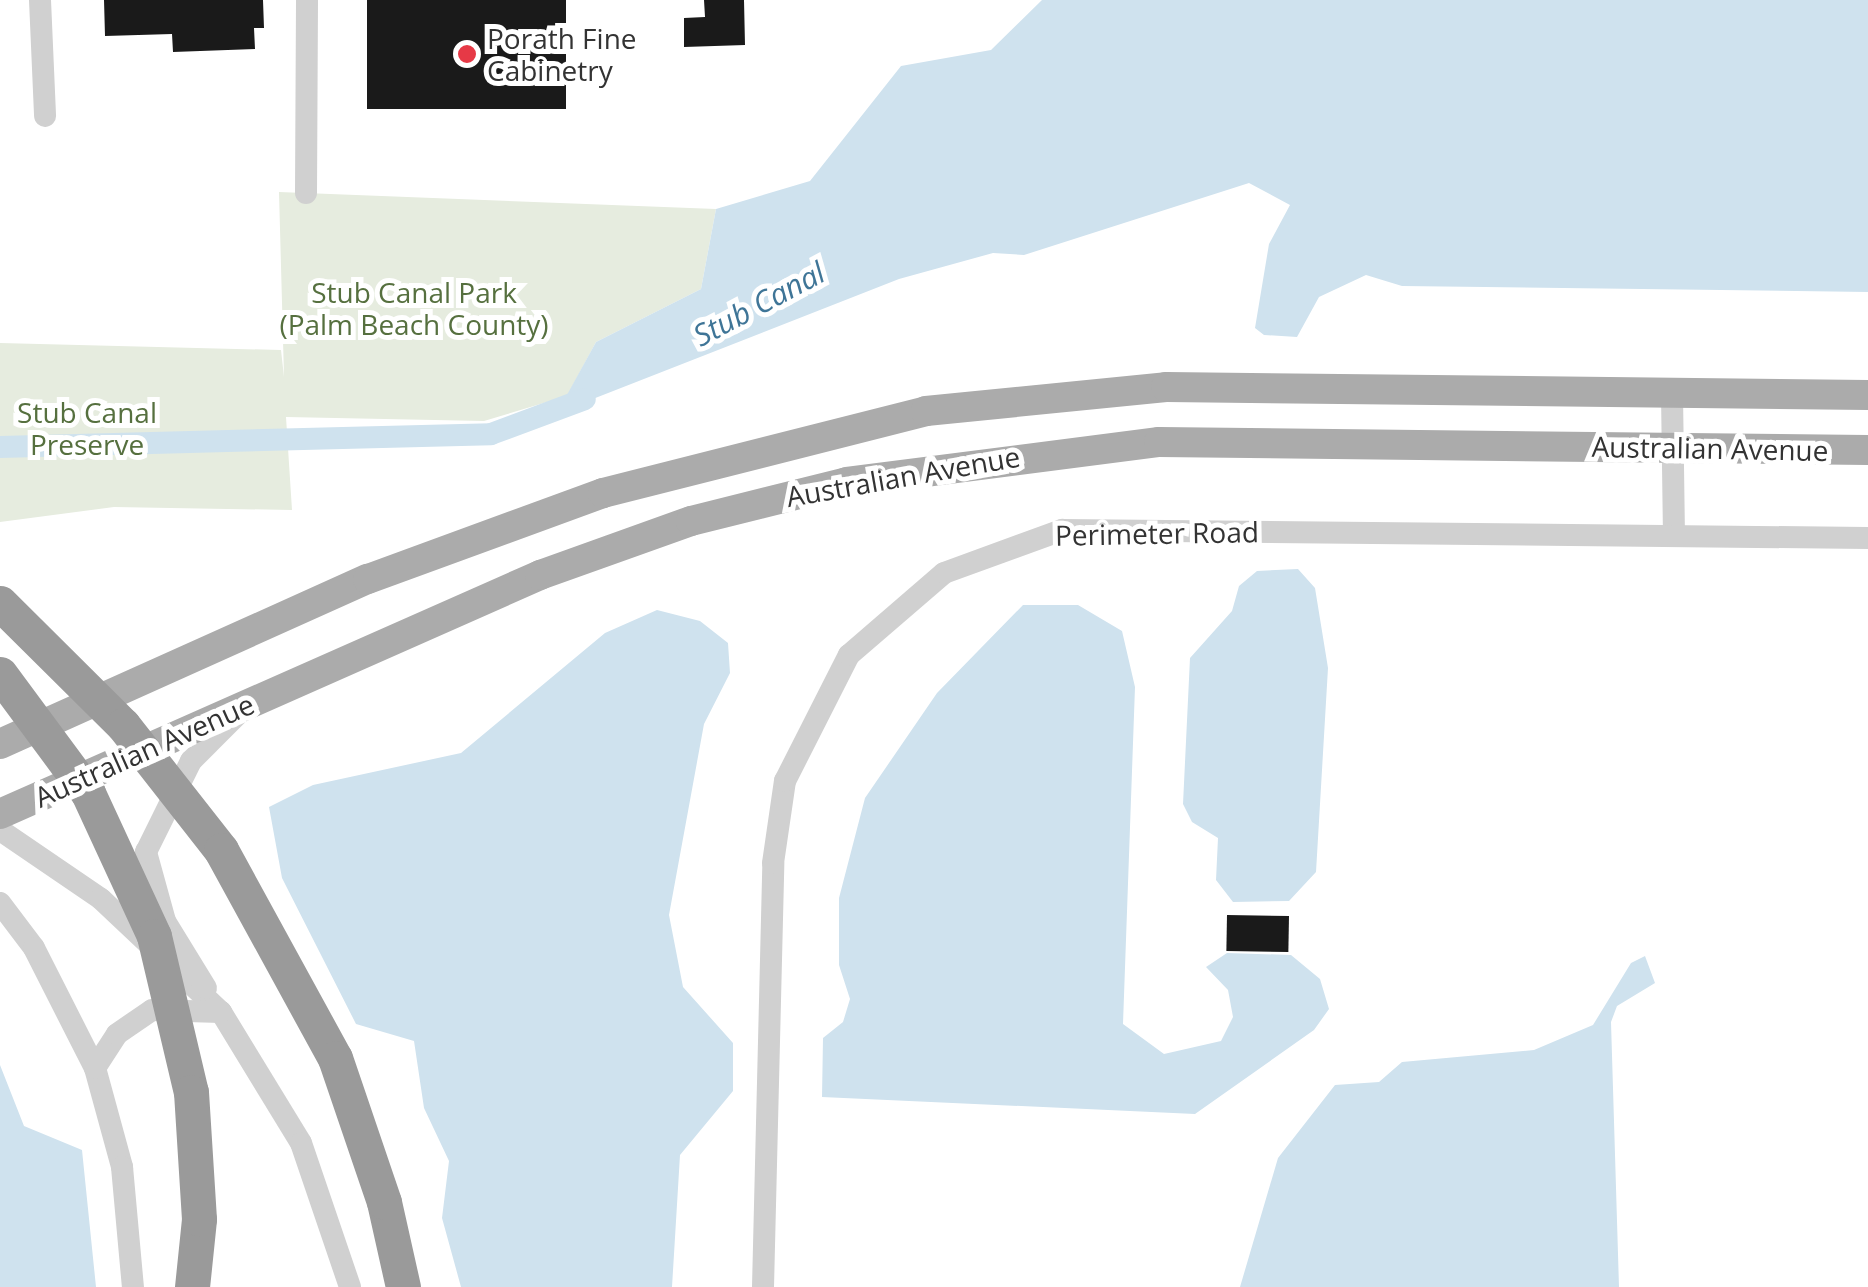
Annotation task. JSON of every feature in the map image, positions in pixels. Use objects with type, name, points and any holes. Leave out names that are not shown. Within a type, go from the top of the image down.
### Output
[{"type":"highway","points":[[0,603],[123,725],[221,850],[334,1058],[384,1202],[403,1287]]},
{"type":"highway","points":[[0,674],[88,792],[154,936],[191,1092],[199,1219],[192,1287]]},
{"type":"main road","name":"Australian Avenue","points":[[0,744],[368,579],[658,475],[850,425],[1166,387],[1868,396]]},
{"type":"main road","name":"Australian Avenue","points":[[0,814],[251,701],[615,546],[924,467],[1159,442],[1868,450]]},
{"type":"street","points":[[40,0],[45,116]]},
{"type":"street","points":[[306,192],[307,0]]},
{"type":"street","points":[[1672,394],[1674,536]]},
{"type":"street","name":"Perimeter Road","points":[[763,1287],[782,796],[822,694],[905,600],[986,552],[1062,530],[1868,538]]},
{"type":"street","points":[[251,701],[190,761],[146,852],[166,920],[302,1143],[350,1287]]},
{"type":"street","points":[[0,830],[101,899],[221,1012]]},
{"type":"street","points":[[0,904],[43,964],[96,1068],[122,1167],[133,1287]]},
{"type":"street","points":[[96,1068],[117,1034],[152,1010],[221,1012]]},
{"type":"green space","name":"Stub Canal Park (Palm Beach County)","points":[[279,192],[716,209],[701,289],[596,342],[567,396],[484,421],[286,417],[292,510],[114,507],[0,522],[0,343],[281,350],[284,377]]},
{"type":"water","points":[[1042,0],[1868,0],[1868,292],[1402,286],[1366,275],[1319,297],[1297,337],[1264,335],[1255,328],[1269,244],[1290,205],[1249,183],[1024,255],[993,253],[899,279],[557,413],[596,342],[701,289],[716,209],[810,181],[901,66],[991,50]]},
{"type":"water","points":[[1298,569],[1315,588],[1328,668],[1316,872],[1289,901],[1233,902],[1216,880],[1218,838],[1192,822],[1183,804],[1190,658],[1232,611],[1239,586],[1257,571]]},
{"type":"water","points":[[1023,605],[1078,605],[1122,631],[1135,687],[1123,1024],[1164,1054],[1221,1041],[1233,1017],[1228,990],[1206,967],[1227,953],[1291,955],[1320,979],[1329,1009],[1314,1030],[1195,1114],[822,1097],[823,1038],[843,1022],[850,999],[839,965],[839,898],[865,798],[937,693]]},
{"type":"water","points":[[657,610],[700,621],[728,643],[730,673],[704,724],[669,915],[683,987],[733,1043],[733,1091],[680,1155],[672,1287],[461,1287],[442,1218],[449,1161],[424,1108],[414,1041],[356,1024],[282,878],[269,807],[313,785],[461,753],[605,633]]},
{"type":"water","points":[[1645,956],[1655,983],[1617,1006],[1611,1022],[1619,1287],[1240,1287],[1278,1158],[1335,1085],[1379,1082],[1402,1062],[1534,1050],[1593,1025],[1631,963]]},
{"type":"water","points":[[0,1065],[24,1126],[82,1150],[96,1287],[0,1287]]},
{"type":"building","points":[[104,0],[263,0],[264,28],[254,28],[255,49],[173,52],[172,34],[105,36]]},
{"type":"building","name":"Porath Fine Cabinetry","points":[[367,0],[566,0],[566,109],[367,109]]},
{"type":"building","points":[[704,0],[744,0],[745,45],[684,47],[684,18],[705,17]]},
{"type":"building","points":[[1227,915],[1289,916],[1288,952],[1226,951]]},
{"type":"waterway","name":"Stub Canal","points":[[0,447],[491,434],[585,399]]},
{"type":"place","name":"Porath Fine Cabinetry","points":[[467,54]]},
{"type":"park label","name":"Stub Canal Preserve","points":[[87,428]]}]
